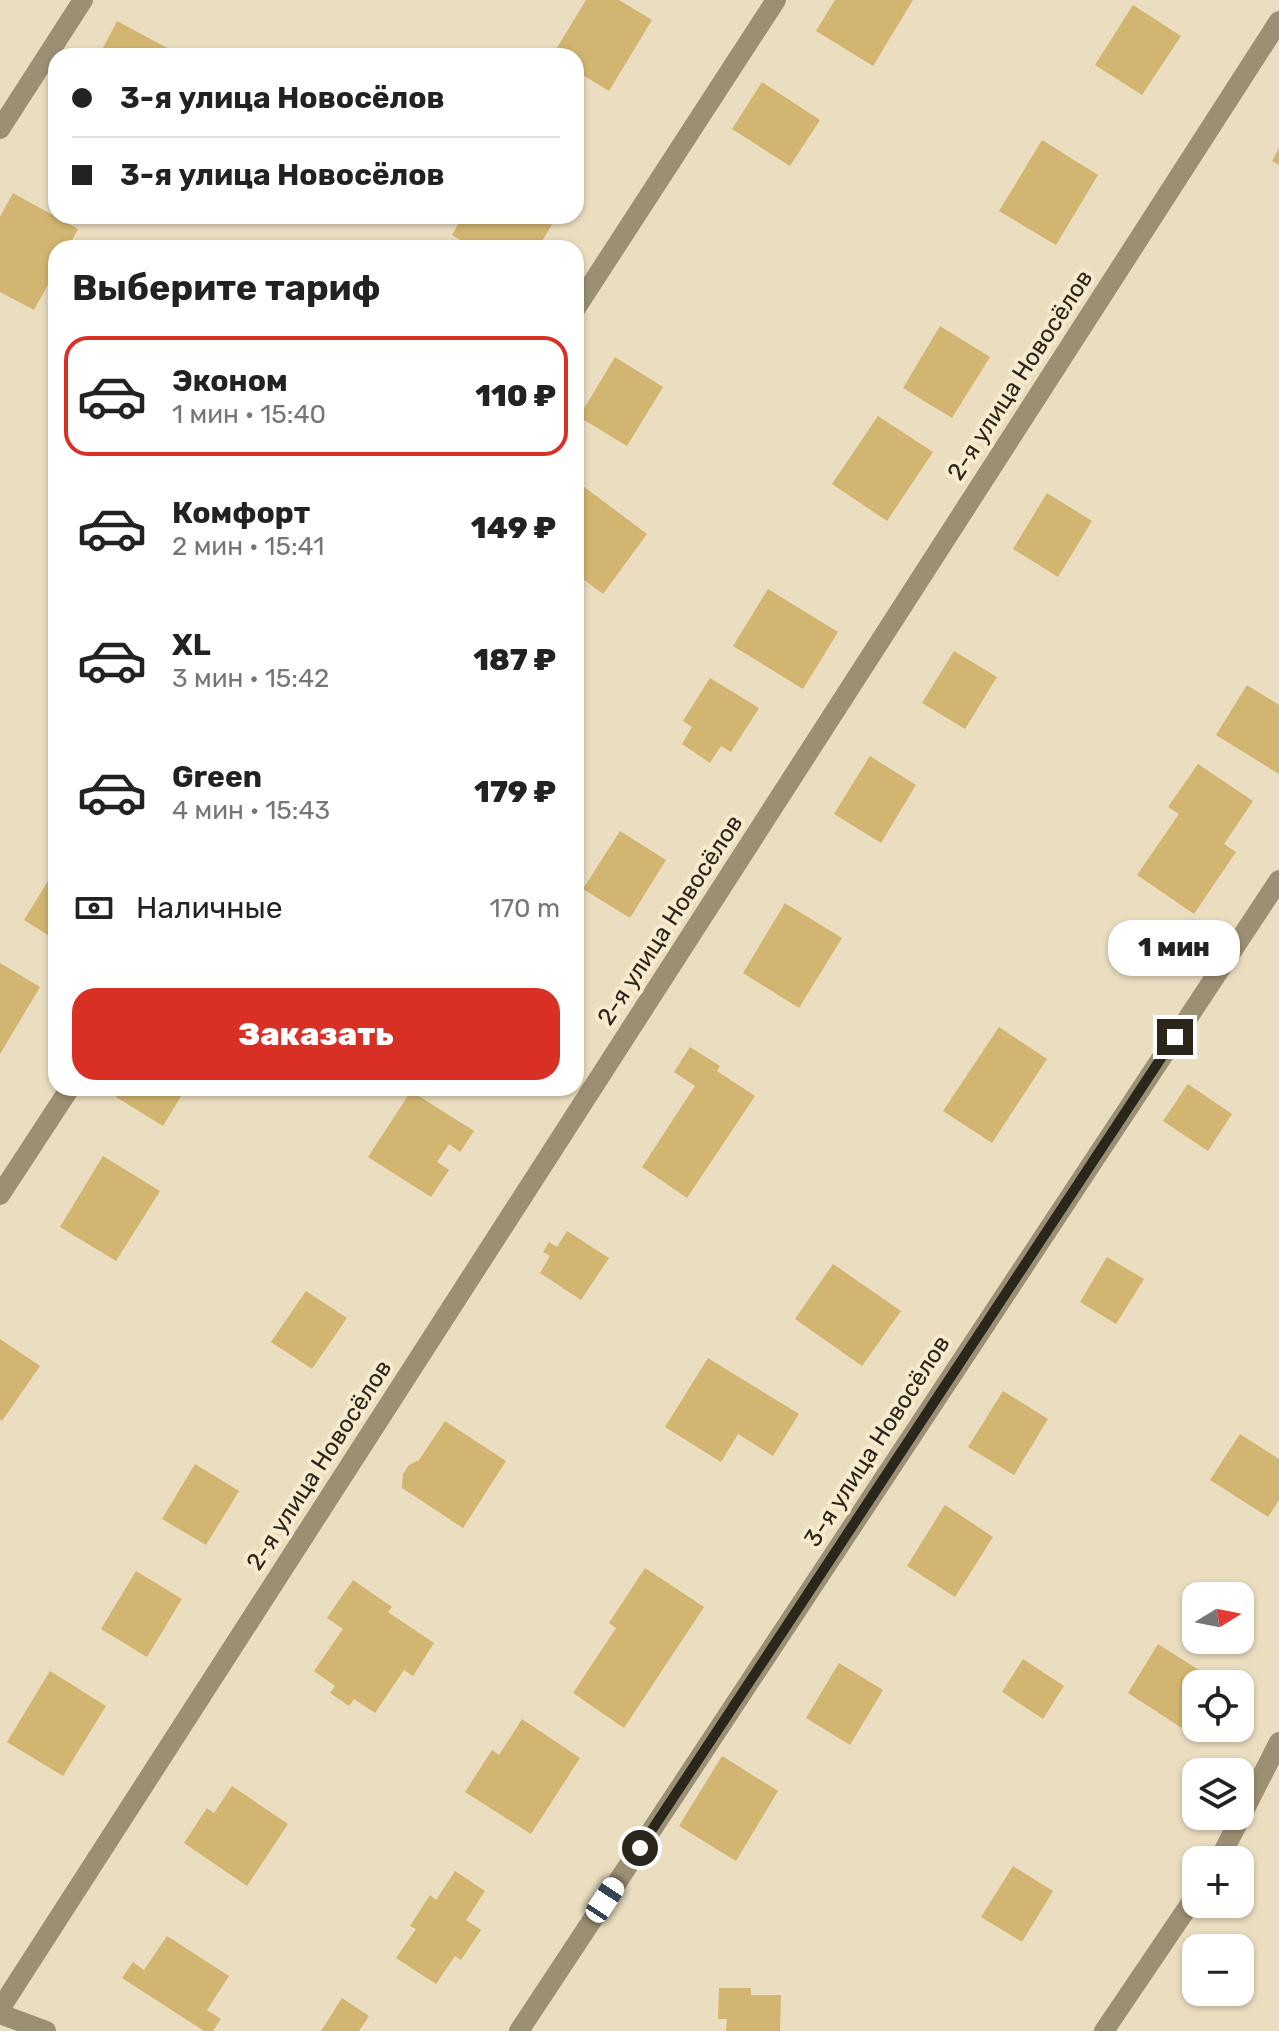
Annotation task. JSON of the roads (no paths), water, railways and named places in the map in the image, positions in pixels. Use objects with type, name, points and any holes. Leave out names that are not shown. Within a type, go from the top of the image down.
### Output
[{"type":"street","points":[[52,48],[83,0]]},
{"type":"street","points":[[584,296],[776,0]]},
{"type":"street","name":"2-я улица Новосёлов","points":[[0,2012],[1279,21]]},
{"type":"street","points":[[0,129],[48,54]]},
{"type":"street","name":"3-я улица Новосёлов","points":[[519,2031],[1279,880]]},
{"type":"street","points":[[0,1195],[65,1096]]},
{"type":"street","points":[[1226,1846],[1279,1742]]},
{"type":"street","points":[[1104,2031],[1182,1916]]},
{"type":"street","points":[[0,2012],[46,2031]]}]
